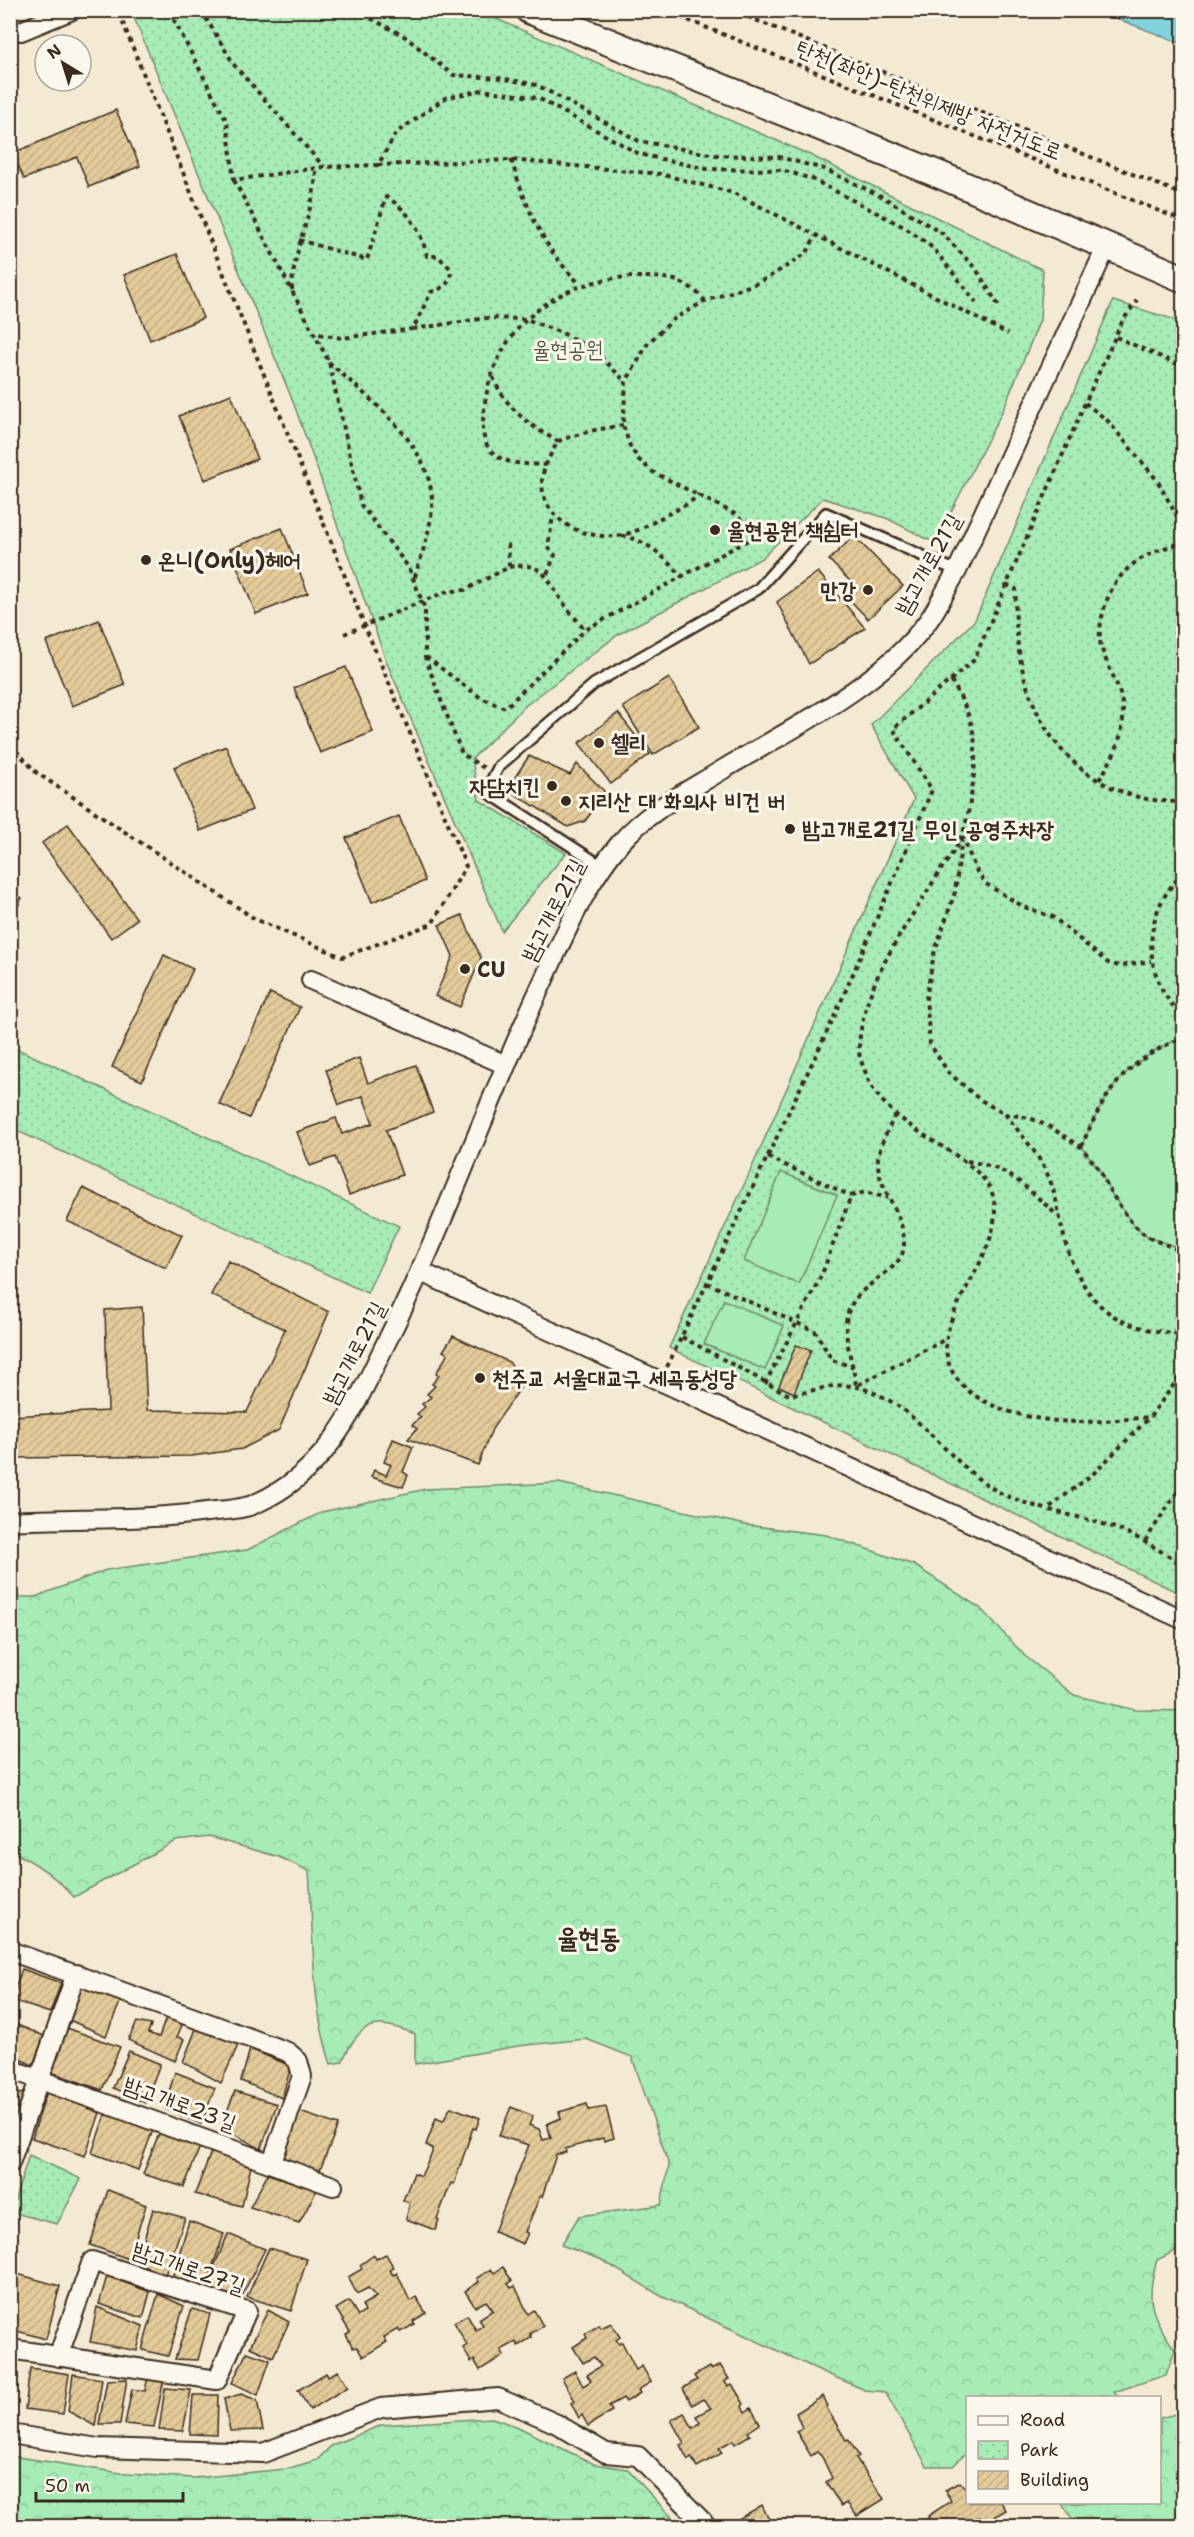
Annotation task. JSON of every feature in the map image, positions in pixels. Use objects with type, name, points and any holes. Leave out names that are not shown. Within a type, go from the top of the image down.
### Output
[{"type":"main road","points":[[530,10],[940,175],[1106,248],[1184,279]]},
{"type":"street","points":[[21,31],[72,10]]},
{"type":"street","name":"밤고개로21길","points":[[10,1521],[174,1516],[253,1505],[290,1486],[315,1465],[349,1417],[421,1272],[506,1065],[580,901],[602,866],[624,838],[671,801],[841,698],[896,657],[928,621],[957,571],[1106,248]]},
{"type":"street","points":[[311,980],[506,1065]]},
{"type":"street","points":[[421,1272],[1184,1620]]},
{"type":"street","points":[[10,1951],[288,2052],[298,2061],[302,2076],[272,2162]]},
{"type":"street","points":[[10,2163],[76,1974]]},
{"type":"street","name":"밤고개로23길","points":[[10,2069],[333,2186]]},
{"type":"street","name":"밤고개로27길","points":[[10,2349],[57,2357],[218,2380],[247,2311],[92,2261],[57,2357]]},
{"type":"street","points":[[10,2434],[98,2448],[263,2453],[381,2408],[498,2398],[557,2424],[606,2453],[638,2456],[707,2526]]},
{"type":"lane","points":[[602,866],[486,791],[499,766],[594,684],[758,589],[826,513],[957,571]]},
{"type":"path","points":[[10,744],[37,773],[245,913],[342,957],[432,924],[466,866],[364,624],[121,18],[124,10]]},
{"type":"path","points":[[173,10],[174,20],[227,122],[234,180],[329,362],[361,505],[409,568],[414,580],[425,609],[425,657],[462,754],[495,775]]},
{"type":"path","points":[[201,10],[235,66],[324,167]]},
{"type":"path","points":[[355,10],[404,36],[453,75],[500,78],[537,85],[639,141],[715,155],[779,157],[824,169],[874,192],[944,234],[976,269],[1000,309]]},
{"type":"path","name":"탄천(좌안)-탄천위제방 자전거도로","points":[[663,10],[1184,220]]},
{"type":"path","points":[[731,10],[1184,195]]},
{"type":"path","points":[[378,165],[396,133],[445,98],[482,90],[538,98],[639,154],[707,169],[782,170],[812,179],[904,227],[933,248],[976,302]]},
{"type":"path","points":[[234,180],[324,167],[511,160],[660,174],[734,193],[1008,334]]},
{"type":"path","points":[[511,160],[530,214],[544,242],[580,284]]},
{"type":"path","points":[[292,291],[293,265],[316,187],[316,168]]},
{"type":"path","points":[[299,240],[367,260],[386,197],[400,205],[412,220],[427,256],[438,256],[451,269],[451,277],[445,287],[431,292],[412,329]]},
{"type":"path","points":[[425,657],[481,698],[505,708],[585,630],[757,535],[735,514],[653,472],[638,459],[630,446],[623,425],[626,382],[648,343],[659,331],[705,301],[760,282],[787,267],[807,253],[815,236]]},
{"type":"path","points":[[546,465],[520,463],[498,457],[484,443],[484,408],[492,376],[498,361],[526,319],[563,292],[580,284],[625,276],[664,277],[690,285],[705,301]]},
{"type":"path","points":[[661,1382],[836,1013],[932,790],[893,729],[974,660],[1085,403],[1116,337],[1137,300]]},
{"type":"path","points":[[314,333],[342,338],[487,318],[526,319],[564,334],[595,351],[626,382]]},
{"type":"path","points":[[1116,337],[1184,367]]},
{"type":"path","points":[[329,362],[405,435],[423,461],[431,486],[432,508],[426,540],[414,580]]},
{"type":"path","points":[[492,376],[497,388],[521,417],[558,441]]},
{"type":"path","points":[[1085,403],[1107,420],[1157,480],[1184,529]]},
{"type":"path","points":[[547,574],[555,555],[548,547],[554,516],[542,480],[546,465],[558,441],[590,431],[623,425]]},
{"type":"path","points":[[619,536],[692,502],[699,494]]},
{"type":"path","points":[[554,516],[570,527],[596,535],[636,538],[669,561],[682,577]]},
{"type":"path","points":[[508,541],[509,567]]},
{"type":"path","points":[[1099,780],[1113,758],[1121,736],[1123,711],[1120,694],[1100,644],[1101,618],[1109,591],[1128,568],[1153,550],[1184,542]]},
{"type":"path","points":[[344,634],[445,592],[465,590],[509,567],[526,564],[547,574],[561,600],[585,630]]},
{"type":"path","points":[[1006,585],[1016,589],[1015,631],[1022,672],[1031,702],[1051,738],[1069,758],[1099,780],[1136,796],[1184,802]]},
{"type":"path","points":[[951,680],[967,707],[978,753],[962,836],[955,892],[934,954],[926,998],[930,1044],[948,1072],[979,1099],[1005,1114],[1030,1118],[1081,1147],[1099,1169],[1111,1194],[1132,1223],[1147,1237],[1184,1252]]},
{"type":"path","points":[[962,836],[976,870],[986,884],[1002,895],[1053,917],[1095,955],[1108,963],[1119,966],[1151,961]]},
{"type":"path","points":[[962,836],[874,979],[862,1014],[858,1051],[868,1083],[895,1115],[963,1160],[984,1178],[994,1199],[994,1223],[980,1262],[951,1318],[946,1339],[948,1362],[957,1380],[978,1400],[1037,1418],[1078,1422],[1150,1417]]},
{"type":"path","points":[[1184,873],[1173,882],[1159,902],[1152,928],[1151,961],[1161,988],[1184,1017]]},
{"type":"path","points":[[1081,1147],[1101,1103],[1126,1070],[1158,1047],[1184,1036]]},
{"type":"path","points":[[1005,1114],[1039,1157],[1052,1186],[1072,1261],[1106,1312],[1127,1325],[1184,1334]]},
{"type":"path","points":[[856,1386],[846,1322],[852,1304],[860,1291],[897,1262],[904,1247],[902,1219],[881,1179],[878,1159],[895,1115]]},
{"type":"path","points":[[768,1157],[851,1196],[865,1192],[889,1198]]},
{"type":"path","points":[[963,1160],[987,1164],[1013,1175],[1059,1216]]},
{"type":"path","points":[[765,1384],[822,1274],[851,1196]]},
{"type":"path","points":[[707,1283],[815,1330],[832,1360],[854,1367]]},
{"type":"path","points":[[682,1337],[789,1395],[825,1387],[856,1386],[881,1397],[915,1419],[959,1462],[994,1489],[1024,1504],[1049,1508],[1107,1525],[1145,1541],[1184,1566]]},
{"type":"path","points":[[856,1386],[946,1339]]},
{"type":"path","points":[[1049,1508],[1094,1473],[1150,1417],[1184,1371]]},
{"type":"path","points":[[1145,1541],[1184,1482]]},
{"type":"green space","name":"율현공원","points":[[135,11],[478,11],[810,155],[1043,270],[1040,320],[1003,410],[935,543],[886,518],[823,498],[762,558],[619,634],[525,706],[472,759],[479,800],[566,853],[502,931],[387,663],[292,399],[133,15]]},
{"type":"green space","points":[[1113,301],[1183,322],[1183,1595],[669,1348],[749,1174],[914,799],[871,725],[975,620]]},
{"type":"green space","points":[[1183,1037],[1183,1249],[1147,1237],[1132,1223],[1111,1193],[1099,1169],[1081,1147],[1099,1109],[1119,1080],[1145,1057]]},
{"type":"green space","points":[[11,1046],[399,1226],[367,1293],[11,1128]]},
{"type":"green space","points":[[781,1172],[837,1195],[799,1284],[744,1261]]},
{"type":"green space","points":[[724,1300],[784,1326],[765,1370],[704,1344]]},
{"type":"green space","points":[[559,1483],[746,1525],[826,1535],[914,1565],[980,1608],[1025,1656],[1074,1695],[1136,1710],[1183,1711],[1183,2247],[1157,2260],[1151,2287],[1152,2308],[1175,2350],[1166,2375],[1114,2392],[1117,2396],[966,2396],[966,2453],[953,2466],[927,2466],[885,2392],[865,2390],[823,2372],[661,2296],[600,2259],[561,2245],[579,2216],[661,2205],[669,2165],[632,2057],[586,2039],[518,2046],[415,2064],[415,2034],[378,2025],[362,2031],[342,2062],[331,2064],[324,2041],[316,1993],[309,1871],[279,1857],[209,1837],[176,1841],[74,1897],[45,1871],[11,1851],[11,1592],[17,1597],[35,1597],[106,1570],[247,1550],[322,1512],[426,1489]]},
{"type":"green space","points":[[29,2155],[81,2179],[57,2224],[11,2212]]},
{"type":"green space","points":[[1183,2412],[1183,2526],[1077,2526],[1063,2504],[1161,2504],[1161,2418]]},
{"type":"green space","points":[[492,2418],[516,2426],[594,2464],[627,2469],[680,2526],[11,2526],[11,2456],[127,2474],[194,2478],[286,2469],[317,2460],[332,2445],[382,2425]]},
{"type":"water","points":[[1097,11],[1183,11],[1183,44]]},
{"type":"building","points":[[116,110],[140,166],[89,187],[77,157],[24,179],[13,153]]},
{"type":"building","points":[[177,254],[203,318],[150,340],[124,275]]},
{"type":"building","points":[[231,394],[257,459],[205,480],[179,416]]},
{"type":"building","points":[[282,528],[308,593],[256,614],[230,549]]},
{"type":"building","points":[[854,536],[903,586],[868,619],[842,592],[852,583],[829,560]]},
{"type":"building","points":[[818,572],[865,628],[809,664],[777,602]]},
{"type":"building","points":[[99,620],[125,685],[72,706],[46,642]]},
{"type":"building","points":[[346,667],[373,732],[320,753],[294,688]]},
{"type":"building","points":[[669,678],[699,727],[653,755],[623,707]]},
{"type":"building","points":[[618,713],[650,754],[611,784],[579,743]]},
{"type":"building","points":[[226,746],[252,810],[200,831],[174,767]]},
{"type":"building","points":[[529,756],[570,775],[577,764],[606,793],[585,821],[568,827],[507,789]]},
{"type":"building","points":[[399,816],[425,881],[372,902],[346,838]]},
{"type":"building","points":[[68,824],[137,919],[111,938],[42,843]]},
{"type":"building","points":[[10,893],[22,898],[10,922]]},
{"type":"building","points":[[462,915],[481,958],[460,1007],[435,996],[453,956],[439,925]]},
{"type":"building","points":[[164,955],[193,969],[142,1081],[112,1067]]},
{"type":"building","points":[[270,993],[300,1007],[249,1118],[219,1104]]},
{"type":"building","points":[[359,1058],[368,1083],[416,1065],[433,1112],[386,1130],[402,1175],[349,1195],[335,1157],[310,1166],[297,1132],[336,1118],[342,1134],[373,1123],[363,1096],[339,1105],[326,1070]]},
{"type":"building","points":[[83,1188],[182,1235],[166,1268],[67,1221]]},
{"type":"building","points":[[228,1261],[329,1312],[279,1430],[242,1449],[192,1456],[10,1458],[10,1416],[108,1411],[105,1310],[142,1307],[147,1410],[247,1412],[285,1329],[211,1295]]},
{"type":"building","points":[[453,1336],[509,1362],[520,1378],[521,1387],[492,1429],[478,1465],[408,1439],[417,1429],[412,1425],[421,1417],[417,1414],[425,1407],[422,1404],[431,1397],[427,1394],[435,1386],[432,1384],[439,1375],[436,1373],[448,1354],[443,1351]]},
{"type":"building","points":[[796,1345],[811,1350],[794,1393],[779,1386]]},
{"type":"building","points":[[393,1439],[413,1447],[403,1472],[408,1475],[403,1487],[371,1477],[374,1470],[386,1475],[391,1465],[384,1462]]},
{"type":"building","points":[[22,1969],[61,1983],[50,2013],[11,2000]]},
{"type":"building","points":[[80,1983],[121,2000],[106,2036],[69,2020]]},
{"type":"building","points":[[167,2015],[184,2020],[177,2037],[184,2039],[175,2061],[128,2040],[137,2022],[151,2025],[148,2033],[159,2037]]},
{"type":"building","points":[[10,2022],[44,2036],[33,2065],[10,2055]]},
{"type":"building","points":[[67,2028],[120,2047],[102,2090],[51,2072]]},
{"type":"building","points":[[196,2029],[239,2043],[221,2083],[183,2062]]},
{"type":"building","points":[[250,2049],[291,2066],[282,2098],[241,2081]]},
{"type":"building","points":[[129,2051],[160,2064],[145,2103],[113,2088]]},
{"type":"building","points":[[175,2072],[215,2088],[201,2124],[164,2108]]},
{"type":"building","points":[[10,2090],[25,2095],[10,2136]]},
{"type":"building","points":[[47,2091],[100,2113],[85,2156],[32,2138]]},
{"type":"building","points":[[235,2091],[277,2104],[261,2149],[221,2127]]},
{"type":"building","points":[[587,2104],[589,2110],[606,2107],[614,2138],[604,2141],[603,2138],[565,2149],[566,2152],[556,2155],[542,2197],[540,2196],[525,2232],[528,2233],[523,2244],[494,2232],[529,2145],[499,2136],[511,2107],[533,2116],[529,2125],[539,2129],[543,2140],[551,2138],[547,2124],[561,2118],[559,2112]]},
{"type":"building","points":[[451,2107],[480,2118],[476,2129],[473,2128],[454,2184],[451,2183],[437,2219],[439,2220],[435,2230],[406,2219],[410,2203],[403,2200],[414,2173],[421,2176],[432,2153],[432,2148],[426,2145],[436,2118],[443,2121]]},
{"type":"building","points":[[106,2112],[153,2130],[138,2170],[92,2153]]},
{"type":"building","points":[[300,2112],[338,2125],[318,2175],[277,2156]]},
{"type":"building","points":[[160,2131],[201,2144],[184,2187],[143,2174]]},
{"type":"building","points":[[211,2152],[252,2162],[242,2206],[195,2194]]},
{"type":"building","points":[[268,2174],[317,2190],[299,2223],[250,2207]]},
{"type":"building","points":[[108,2190],[146,2205],[129,2259],[90,2245]]},
{"type":"building","points":[[153,2209],[185,2218],[165,2275],[137,2263]]},
{"type":"building","points":[[189,2221],[224,2234],[205,2288],[172,2278]]},
{"type":"building","points":[[228,2234],[265,2249],[241,2298],[205,2288]]},
{"type":"building","points":[[269,2248],[307,2259],[291,2311],[247,2297]]},
{"type":"building","points":[[386,2254],[394,2268],[390,2270],[393,2275],[397,2273],[410,2301],[416,2297],[426,2313],[413,2321],[415,2324],[400,2332],[398,2329],[384,2337],[387,2342],[363,2357],[357,2347],[353,2348],[346,2334],[350,2332],[336,2309],[349,2301],[358,2316],[365,2312],[362,2305],[376,2297],[368,2288],[357,2294],[348,2277],[362,2269],[360,2265],[374,2255],[376,2259]]},
{"type":"building","points":[[503,2267],[512,2281],[508,2284],[511,2288],[515,2286],[528,2314],[534,2310],[543,2326],[530,2334],[532,2337],[518,2346],[516,2342],[501,2350],[504,2355],[480,2370],[474,2360],[471,2362],[463,2348],[467,2345],[454,2322],[467,2315],[476,2330],[483,2325],[479,2319],[493,2310],[486,2301],[475,2307],[465,2291],[479,2282],[477,2278],[491,2269],[494,2273]]},
{"type":"building","points":[[10,2272],[60,2286],[46,2339],[10,2329]]},
{"type":"building","points":[[107,2276],[150,2292],[143,2318],[99,2304]]},
{"type":"building","points":[[158,2294],[184,2306],[168,2356],[142,2350]]},
{"type":"building","points":[[97,2307],[143,2326],[137,2351],[90,2342]]},
{"type":"building","points":[[192,2309],[210,2314],[198,2360],[175,2359]]},
{"type":"building","points":[[268,2310],[289,2322],[273,2357],[250,2347]]},
{"type":"building","points":[[611,2323],[620,2337],[616,2340],[619,2344],[622,2342],[636,2370],[642,2366],[651,2382],[638,2390],[640,2393],[626,2402],[623,2398],[609,2406],[612,2411],[588,2426],[582,2415],[579,2418],[571,2403],[575,2401],[562,2378],[575,2371],[583,2386],[591,2381],[587,2375],[601,2366],[594,2357],[583,2363],[573,2347],[587,2338],[585,2334],[599,2325],[601,2328]]},
{"type":"building","points":[[247,2352],[270,2360],[258,2395],[232,2383]]},
{"type":"building","points":[[720,2365],[729,2379],[725,2381],[728,2386],[732,2384],[744,2404],[742,2406],[745,2412],[751,2408],[760,2424],[748,2432],[750,2435],[735,2444],[733,2440],[719,2448],[722,2453],[697,2467],[691,2457],[688,2460],[680,2445],[684,2443],[671,2420],[684,2413],[693,2428],[700,2423],[696,2416],[711,2408],[703,2399],[692,2405],[683,2388],[697,2380],[694,2376],[709,2367],[711,2370]]},
{"type":"building","points":[[30,2368],[69,2374],[63,2414],[25,2409]]},
{"type":"building","points":[[338,2371],[348,2387],[310,2410],[298,2390],[326,2373],[328,2376]]},
{"type":"building","points":[[73,2374],[102,2379],[95,2426],[68,2411]]},
{"type":"building","points":[[148,2377],[164,2379],[154,2427],[125,2424],[132,2389],[145,2391]]},
{"type":"building","points":[[127,2379],[120,2424],[99,2424],[107,2380]]},
{"type":"building","points":[[165,2388],[191,2390],[183,2431],[159,2430]]},
{"type":"building","points":[[241,2394],[257,2400],[263,2430],[230,2431],[224,2399]]},
{"type":"building","points":[[193,2395],[218,2395],[217,2435],[190,2434]]},
{"type":"building","points":[[823,2396],[828,2406],[826,2407],[846,2440],[848,2439],[859,2456],[856,2458],[884,2499],[857,2516],[847,2503],[841,2506],[826,2482],[832,2478],[822,2457],[817,2452],[811,2456],[796,2431],[802,2428],[796,2413]]},
{"type":"building","points":[[960,2482],[966,2489],[966,2504],[1002,2504],[1006,2510],[984,2523],[980,2517],[964,2526],[899,2526],[912,2519],[915,2524],[929,2518],[928,2516],[951,2501],[945,2490]]},
{"type":"building","points":[[762,2505],[772,2526],[738,2526],[735,2521]]},
{"type":"place","name":"율현공원 책쉼터","points":[[715,530]]},
{"type":"place","name":"온니(Only)헤어","points":[[146,560]]},
{"type":"place","name":"만강","points":[[868,590]]},
{"type":"place","name":"쉘리","points":[[599,743]]},
{"type":"place","name":"자담치킨","points":[[552,786]]},
{"type":"place","name":"지리산 대 화의사 비건 버","points":[[566,801]]},
{"type":"place","name":"밤고개로21길 무인 공영주차장","points":[[790,829]]},
{"type":"place","name":"CU","points":[[465,969]]},
{"type":"place","name":"천주교 서울대교구 세곡동성당","points":[[480,1378]]},
{"type":"district","name":"율현동","points":[[589,1937]]}]
